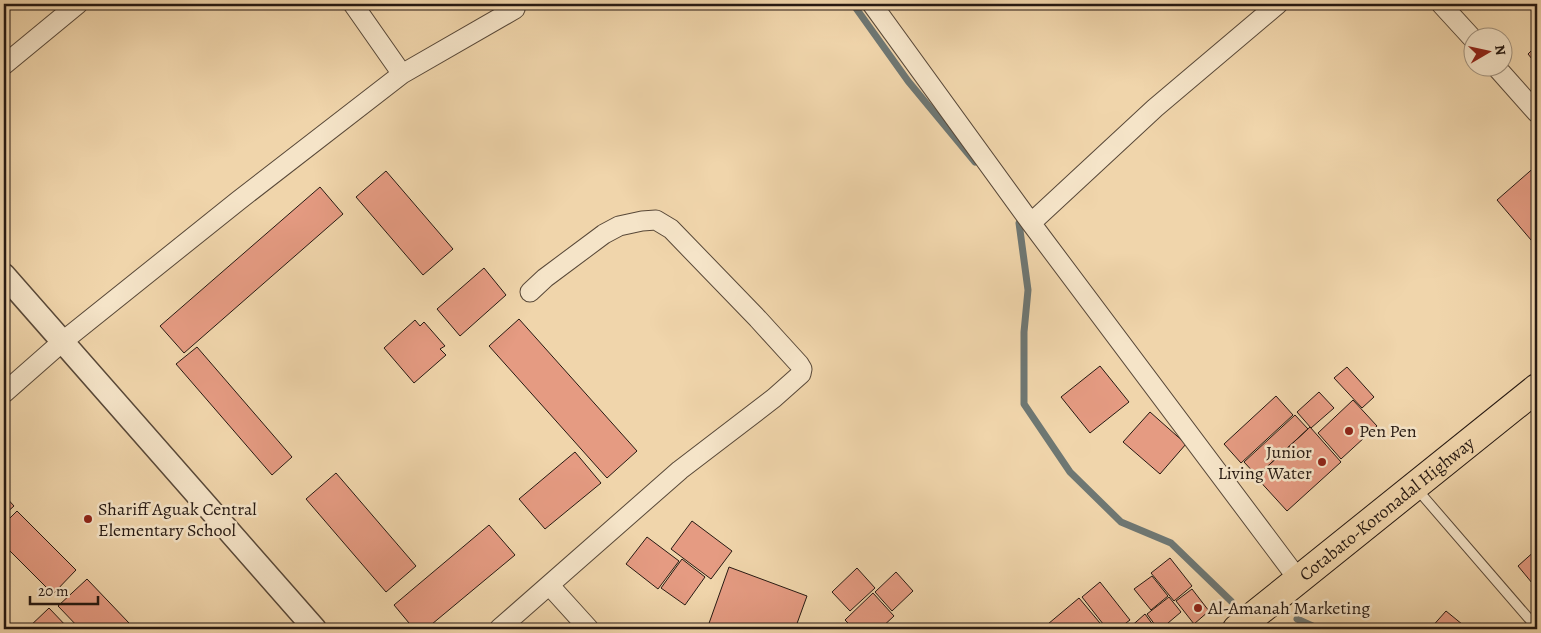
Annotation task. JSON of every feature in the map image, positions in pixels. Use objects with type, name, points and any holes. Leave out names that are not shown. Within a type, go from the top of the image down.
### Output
[{"type":"highway","name":"Cotabato-Koronadal Highway","points":[[1237,629],[1537,388]]},
{"type":"street","points":[[4,66],[78,4]]},
{"type":"street","points":[[353,4],[402,74]]},
{"type":"street","points":[[872,4],[1031,223],[1298,579]]},
{"type":"street","points":[[1031,223],[1155,108],[1278,4]]},
{"type":"street","points":[[1441,4],[1464,29]]},
{"type":"street","points":[[4,393],[62,342],[238,201],[402,74],[515,9]]},
{"type":"street","points":[[1506,78],[1537,113]]},
{"type":"street","points":[[499,629],[680,470],[781,392],[801,374],[802,369],[758,319],[678,236],[671,229],[656,220],[619,226],[604,234],[545,278],[530,292]]},
{"type":"street","points":[[4,275],[315,629]]},
{"type":"street","points":[[550,586],[589,629]]},
{"type":"lane","points":[[1414,486],[1537,628]]},
{"type":"building","points":[[1537,45],[1537,65],[1528,54]]},
{"type":"building","points":[[1537,165],[1537,247],[1497,200]]},
{"type":"building","points":[[386,171],[453,249],[423,275],[356,197]]},
{"type":"building","points":[[320,187],[343,214],[184,353],[160,326]]},
{"type":"building","points":[[484,268],[506,295],[460,336],[437,309]]},
{"type":"building","points":[[519,319],[637,451],[607,478],[489,346]]},
{"type":"building","points":[[415,320],[420,326],[424,322],[445,346],[440,349],[446,355],[414,383],[384,348]]},
{"type":"building","points":[[197,347],[292,457],[272,475],[176,364]]},
{"type":"building","points":[[1100,366],[1129,402],[1090,433],[1061,397]]},
{"type":"building","points":[[1347,367],[1374,397],[1362,408],[1334,378]]},
{"type":"building","points":[[1319,392],[1334,408],[1311,428],[1297,412]]},
{"type":"building","points":[[1276,396],[1293,415],[1241,463],[1224,444]]},
{"type":"building","points":[[1353,400],[1377,426],[1341,459],[1318,433]]},
{"type":"building","points":[[1150,412],[1186,444],[1160,474],[1123,442]]},
{"type":"building","points":[[1295,415],[1308,429],[1257,476],[1244,462]]},
{"type":"building","points":[[1310,427],[1341,462],[1287,511],[1256,477]]},
{"type":"building","points":[[575,452],[601,483],[545,529],[519,499]]},
{"type":"building","points":[[336,473],[416,566],[386,592],[306,499]]},
{"type":"building","points":[[4,495],[14,506],[4,515]]},
{"type":"building","points":[[17,511],[76,570],[53,594],[4,545],[4,524]]},
{"type":"building","points":[[692,521],[732,551],[711,579],[671,549]]},
{"type":"building","points":[[489,525],[515,555],[426,629],[414,629],[394,605]]},
{"type":"building","points":[[647,537],[679,561],[658,589],[626,564]]},
{"type":"building","points":[[1537,549],[1537,589],[1518,566]]},
{"type":"building","points":[[1170,558],[1192,586],[1174,601],[1151,573]]},
{"type":"building","points":[[682,559],[705,577],[685,605],[661,588]]},
{"type":"building","points":[[729,567],[807,596],[795,629],[707,629]]},
{"type":"building","points":[[857,568],[875,588],[850,611],[832,592]]},
{"type":"building","points":[[896,572],[913,591],[892,611],[875,592]]},
{"type":"building","points":[[1152,576],[1168,596],[1151,610],[1134,589]]},
{"type":"building","points":[[87,579],[129,623],[122,629],[80,629],[58,606]]},
{"type":"building","points":[[1100,582],[1130,620],[1118,629],[1107,629],[1082,597]]},
{"type":"building","points":[[1192,589],[1209,611],[1194,624],[1176,601]]},
{"type":"building","points":[[873,593],[894,616],[880,629],[854,629],[845,620]]},
{"type":"building","points":[[1169,597],[1181,612],[1161,629],[1158,629],[1147,614]]},
{"type":"building","points":[[1079,598],[1105,629],[1042,629]]},
{"type":"building","points":[[49,608],[69,629],[27,629]]},
{"type":"building","points":[[1446,611],[1468,629],[1430,629]]},
{"type":"building","points":[[1145,614],[1156,629],[1128,629]]},
{"type":"waterway","points":[[853,4],[908,81],[975,162]]},
{"type":"waterway","points":[[1019,223],[1028,290],[1024,332],[1024,404],[1070,472],[1121,522],[1171,543],[1231,601]]},
{"type":"waterway","points":[[1297,619],[1319,629]]},
{"type":"place","name":"Pen Pen","points":[[1349,431]]},
{"type":"place","name":"Junior Living Water","points":[[1322,462]]},
{"type":"place","name":"Shariff Aguak Central Elementary School","points":[[88,519]]},
{"type":"place","name":"Al-Amanah Marketing","points":[[1198,608]]}]
